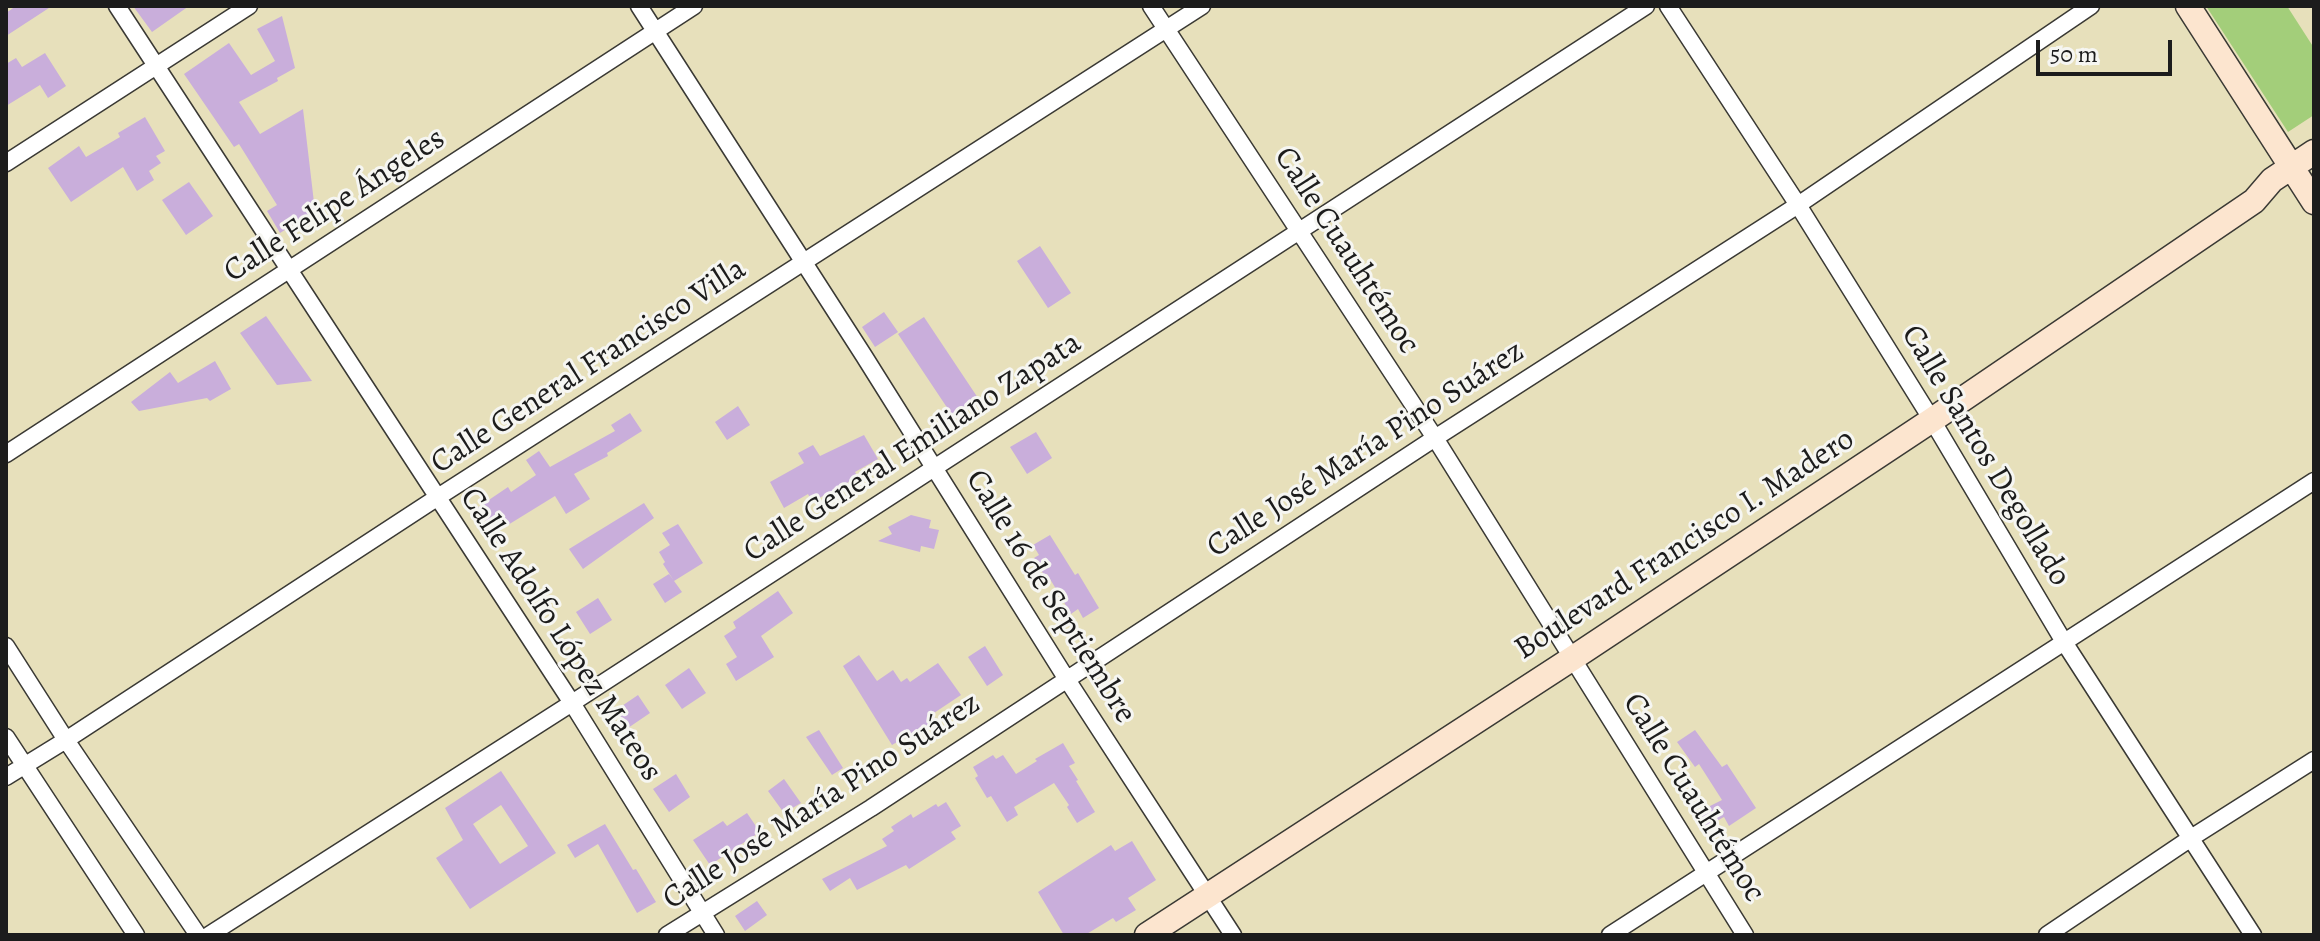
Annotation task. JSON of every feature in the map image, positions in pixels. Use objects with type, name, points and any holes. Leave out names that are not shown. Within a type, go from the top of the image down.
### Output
[{"type":"street","name":"Calle Adolfo López Mateos","points":[[117,6],[572,703],[716,935]]},
{"type":"street","points":[[6,163],[249,6]]},
{"type":"street","name":"Calle 16 de Septiembre","points":[[639,6],[1233,935]]},
{"type":"street","name":"Calle Felipe Ángeles","points":[[6,454],[694,6]]},
{"type":"street","name":"Calle Cuauhtémoc","points":[[1151,6],[1435,438],[1745,935]]},
{"type":"street","name":"Calle General Francisco Villa","points":[[6,777],[1202,6]]},
{"type":"street","name":"Calle General Emiliano Zapata","points":[[209,935],[1646,6]]},
{"type":"street","name":"Calle Santos Degollado","points":[[1668,6],[1798,205],[1932,420],[2064,642],[2253,935]]},
{"type":"street","name":"Calle José María Pino Suárez","points":[[667,935],[871,808],[1066,678],[1798,205],[2091,6]]},
{"type":"street","points":[[2188,6],[2305,181]]},
{"type":"street","name":"Boulevard Francisco I. Madero","points":[[1147,935],[1932,420],[2254,201],[2284,192],[2305,181],[2314,152]]},
{"type":"street","points":[[1610,935],[2314,481]]},
{"type":"street","points":[[6,646],[198,935]]},
{"type":"street","points":[[6,737],[136,935]]},
{"type":"street","points":[[2047,935],[2314,760]]},
{"type":"green space","points":[[2206,6],[2287,6],[2314,48],[2314,115],[2288,132]]},
{"type":"building","points":[[16,6],[52,6],[6,36],[6,13]]},
{"type":"building","points":[[133,6],[189,6],[152,32]]},
{"type":"building","points":[[282,16],[295,68],[239,102],[260,134],[303,109],[315,211],[280,233],[267,211],[277,205],[239,144],[234,147],[184,74],[229,43],[251,75],[275,61],[257,29]]},
{"type":"building","points":[[45,53],[66,86],[48,98],[40,85],[6,106],[6,64],[16,58],[22,67]]},
{"type":"building","points":[[145,117],[165,151],[156,156],[161,163],[149,171],[154,180],[137,191],[123,167],[71,202],[48,168],[79,146],[86,157],[120,137],[118,133]]},
{"type":"building","points":[[189,182],[213,216],[186,235],[162,200]]},
{"type":"building","points":[[1040,246],[1071,293],[1048,308],[1017,261]]},
{"type":"building","points":[[884,312],[898,332],[875,347],[862,327]]},
{"type":"building","points":[[266,316],[312,381],[277,385],[240,333]]},
{"type":"building","points":[[924,317],[978,398],[952,415],[898,334]]},
{"type":"building","points":[[215,361],[231,389],[210,401],[207,398],[139,411],[131,402],[170,372],[178,383]]},
{"type":"building","points":[[738,406],[750,425],[727,440],[715,422]]},
{"type":"building","points":[[630,413],[642,431],[607,453],[608,456],[574,474],[590,499],[566,514],[555,496],[503,528],[498,520],[489,526],[477,508],[508,487],[511,492],[536,475],[526,460],[539,451],[550,467],[615,431],[611,425]]},
{"type":"building","points":[[1036,432],[1052,458],[1027,474],[1010,447]]},
{"type":"building","points":[[864,435],[878,459],[855,472],[858,477],[812,502],[808,494],[784,508],[770,482],[804,463],[798,453],[813,445],[820,456]]},
{"type":"building","points":[[644,503],[654,518],[583,569],[569,549]]},
{"type":"building","points":[[911,515],[931,520],[929,528],[939,530],[934,549],[921,546],[920,552],[878,541],[892,534],[888,527]]},
{"type":"building","points":[[678,524],[703,563],[674,581],[659,552],[670,545],[662,533]]},
{"type":"building","points":[[1050,535],[1099,608],[1083,618],[1078,609],[1071,614],[1034,558],[1039,555],[1033,545]]},
{"type":"building","points":[[669,574],[682,592],[665,603],[653,584]]},
{"type":"building","points":[[778,591],[793,613],[761,636],[774,657],[736,681],[726,664],[737,657],[724,636],[736,628],[733,622]]},
{"type":"building","points":[[598,598],[612,620],[590,634],[576,612]]},
{"type":"building","points":[[985,646],[1003,675],[987,686],[968,657]]},
{"type":"building","points":[[859,655],[877,681],[893,670],[901,682],[907,678],[910,682],[938,663],[961,695],[931,715],[936,722],[892,745],[843,666]]},
{"type":"building","points":[[689,668],[706,693],[682,709],[665,685]]},
{"type":"building","points":[[638,695],[650,713],[628,728],[616,710]]},
{"type":"building","points":[[819,730],[843,768],[832,775],[806,737]]},
{"type":"building","points":[[1695,730],[1722,767],[1727,764],[1756,808],[1729,826],[1724,817],[1700,830],[1692,815],[1722,800],[1699,764],[1695,767],[1677,742]]},
{"type":"building","points":[[1063,743],[1075,763],[1069,766],[1095,812],[1077,823],[1054,783],[1014,807],[1018,815],[1007,822],[991,796],[987,798],[975,778],[978,776],[973,767],[993,755],[996,759],[1003,755],[1016,774]]},
{"type":"building","points":[[501,771],[556,853],[470,909],[436,858],[463,840],[445,808]],"holes":[[[501,805],[528,846],[500,864],[473,824]]]},
{"type":"building","points":[[676,774],[690,797],[669,812],[653,789]]},
{"type":"building","points":[[784,779],[801,803],[784,813],[768,791]]},
{"type":"building","points":[[946,802],[961,826],[951,832],[956,839],[909,869],[906,865],[857,890],[850,878],[830,891],[822,879],[887,846],[882,839],[894,831],[891,827],[911,814],[913,818],[936,804],[938,807]]},
{"type":"building","points":[[747,813],[760,832],[710,865],[693,840],[723,821],[727,826]]},
{"type":"building","points":[[605,824],[656,902],[637,913],[598,844],[575,858],[567,845]]},
{"type":"building","points":[[1132,841],[1156,880],[1128,898],[1136,910],[1116,922],[1113,918],[1085,935],[1064,935],[1038,892],[1111,845],[1115,851]]},
{"type":"building","points":[[757,901],[767,915],[745,931],[735,916]]}]
